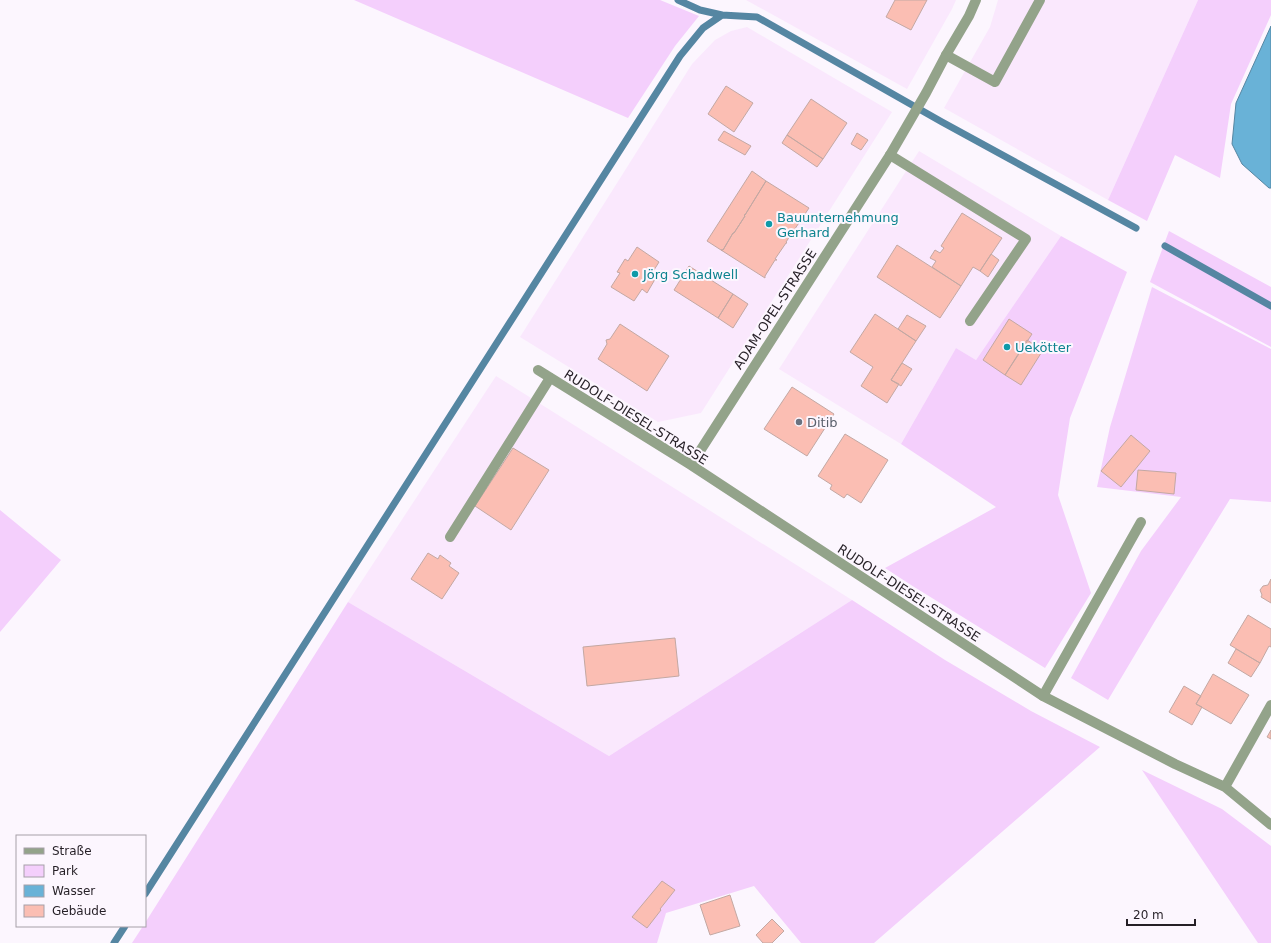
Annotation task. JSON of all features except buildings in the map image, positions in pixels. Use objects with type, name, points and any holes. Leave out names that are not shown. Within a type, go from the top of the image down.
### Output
[{"type":"street","name":"ADAM-OPEL-STRASSE","points":[[690,465],[890,155],[946,55],[970,16],[976,0]]},
{"type":"street","points":[[946,55],[995,82],[1040,0]]},
{"type":"street","points":[[890,155],[1026,239],[970,321]]},
{"type":"street","name":"RUDOLF-DIESEL-STRASSE","points":[[538,370],[690,465],[1043,696],[1175,764],[1225,787],[1271,825]]},
{"type":"street","points":[[450,537],[550,378]]},
{"type":"street","points":[[1043,696],[1142,522]]},
{"type":"street","points":[[1225,787],[1271,705]]},
{"type":"shaded area","points":[[746,0],[956,0],[907,89]]},
{"type":"shaded area","points":[[998,0],[1198,0],[1108,200],[944,108],[990,27]]},
{"type":"shaded area","points":[[747,27],[892,112],[701,413],[658,422],[520,337],[692,64],[715,40],[731,31]]},
{"type":"shaded area","points":[[919,151],[1061,236],[976,360],[956,348],[901,444],[779,369]]},
{"type":"shaded area","points":[[496,376],[852,600],[609,756],[348,602]]},
{"type":"green space","points":[[354,0],[660,0],[699,16],[675,46],[628,118]]},
{"type":"green space","points":[[1198,0],[1271,0],[1271,15],[1231,104],[1220,178],[1175,155],[1147,221],[1108,200]]},
{"type":"green space","points":[[1169,231],[1271,287],[1271,347],[1150,282]]},
{"type":"green space","points":[[1061,236],[1127,272],[1070,418],[1058,495],[1091,593],[1045,668],[885,568],[996,507],[901,444],[956,348],[976,360]]},
{"type":"green space","points":[[1152,287],[1271,349],[1271,502],[1230,499],[1108,700],[1071,678],[1141,551],[1181,497],[1097,487],[1110,427]]},
{"type":"green space","points":[[0,510],[61,560],[0,632]]},
{"type":"green space","points":[[852,600],[945,660],[1031,711],[1100,747],[874,943],[801,943],[754,886],[666,913],[657,943],[132,943],[142,927],[146,927],[146,921],[348,602],[609,756]]},
{"type":"green space","points":[[1142,770],[1222,809],[1271,846],[1271,943],[1258,943]]},
{"type":"water","points":[[1271,26],[1271,188],[1269,188],[1242,164],[1232,144],[1236,103]]},
{"type":"waterway","points":[[678,0],[700,10],[722,15]]},
{"type":"waterway","points":[[146,892],[680,56],[703,28],[722,15],[757,17],[942,122],[1136,228]]},
{"type":"waterway","points":[[1165,246],[1271,306]]},
{"type":"waterway","points":[[114,943],[124,927]]},
{"type":"place","name":"Bauunternehmung Gerhard","points":[[769,224]]},
{"type":"place","name":"Jörg Schadwell","points":[[635,274]]},
{"type":"place","name":"Uekötter","points":[[1007,347]]},
{"type":"place","name":"Ditib","points":[[799,422]]}]
